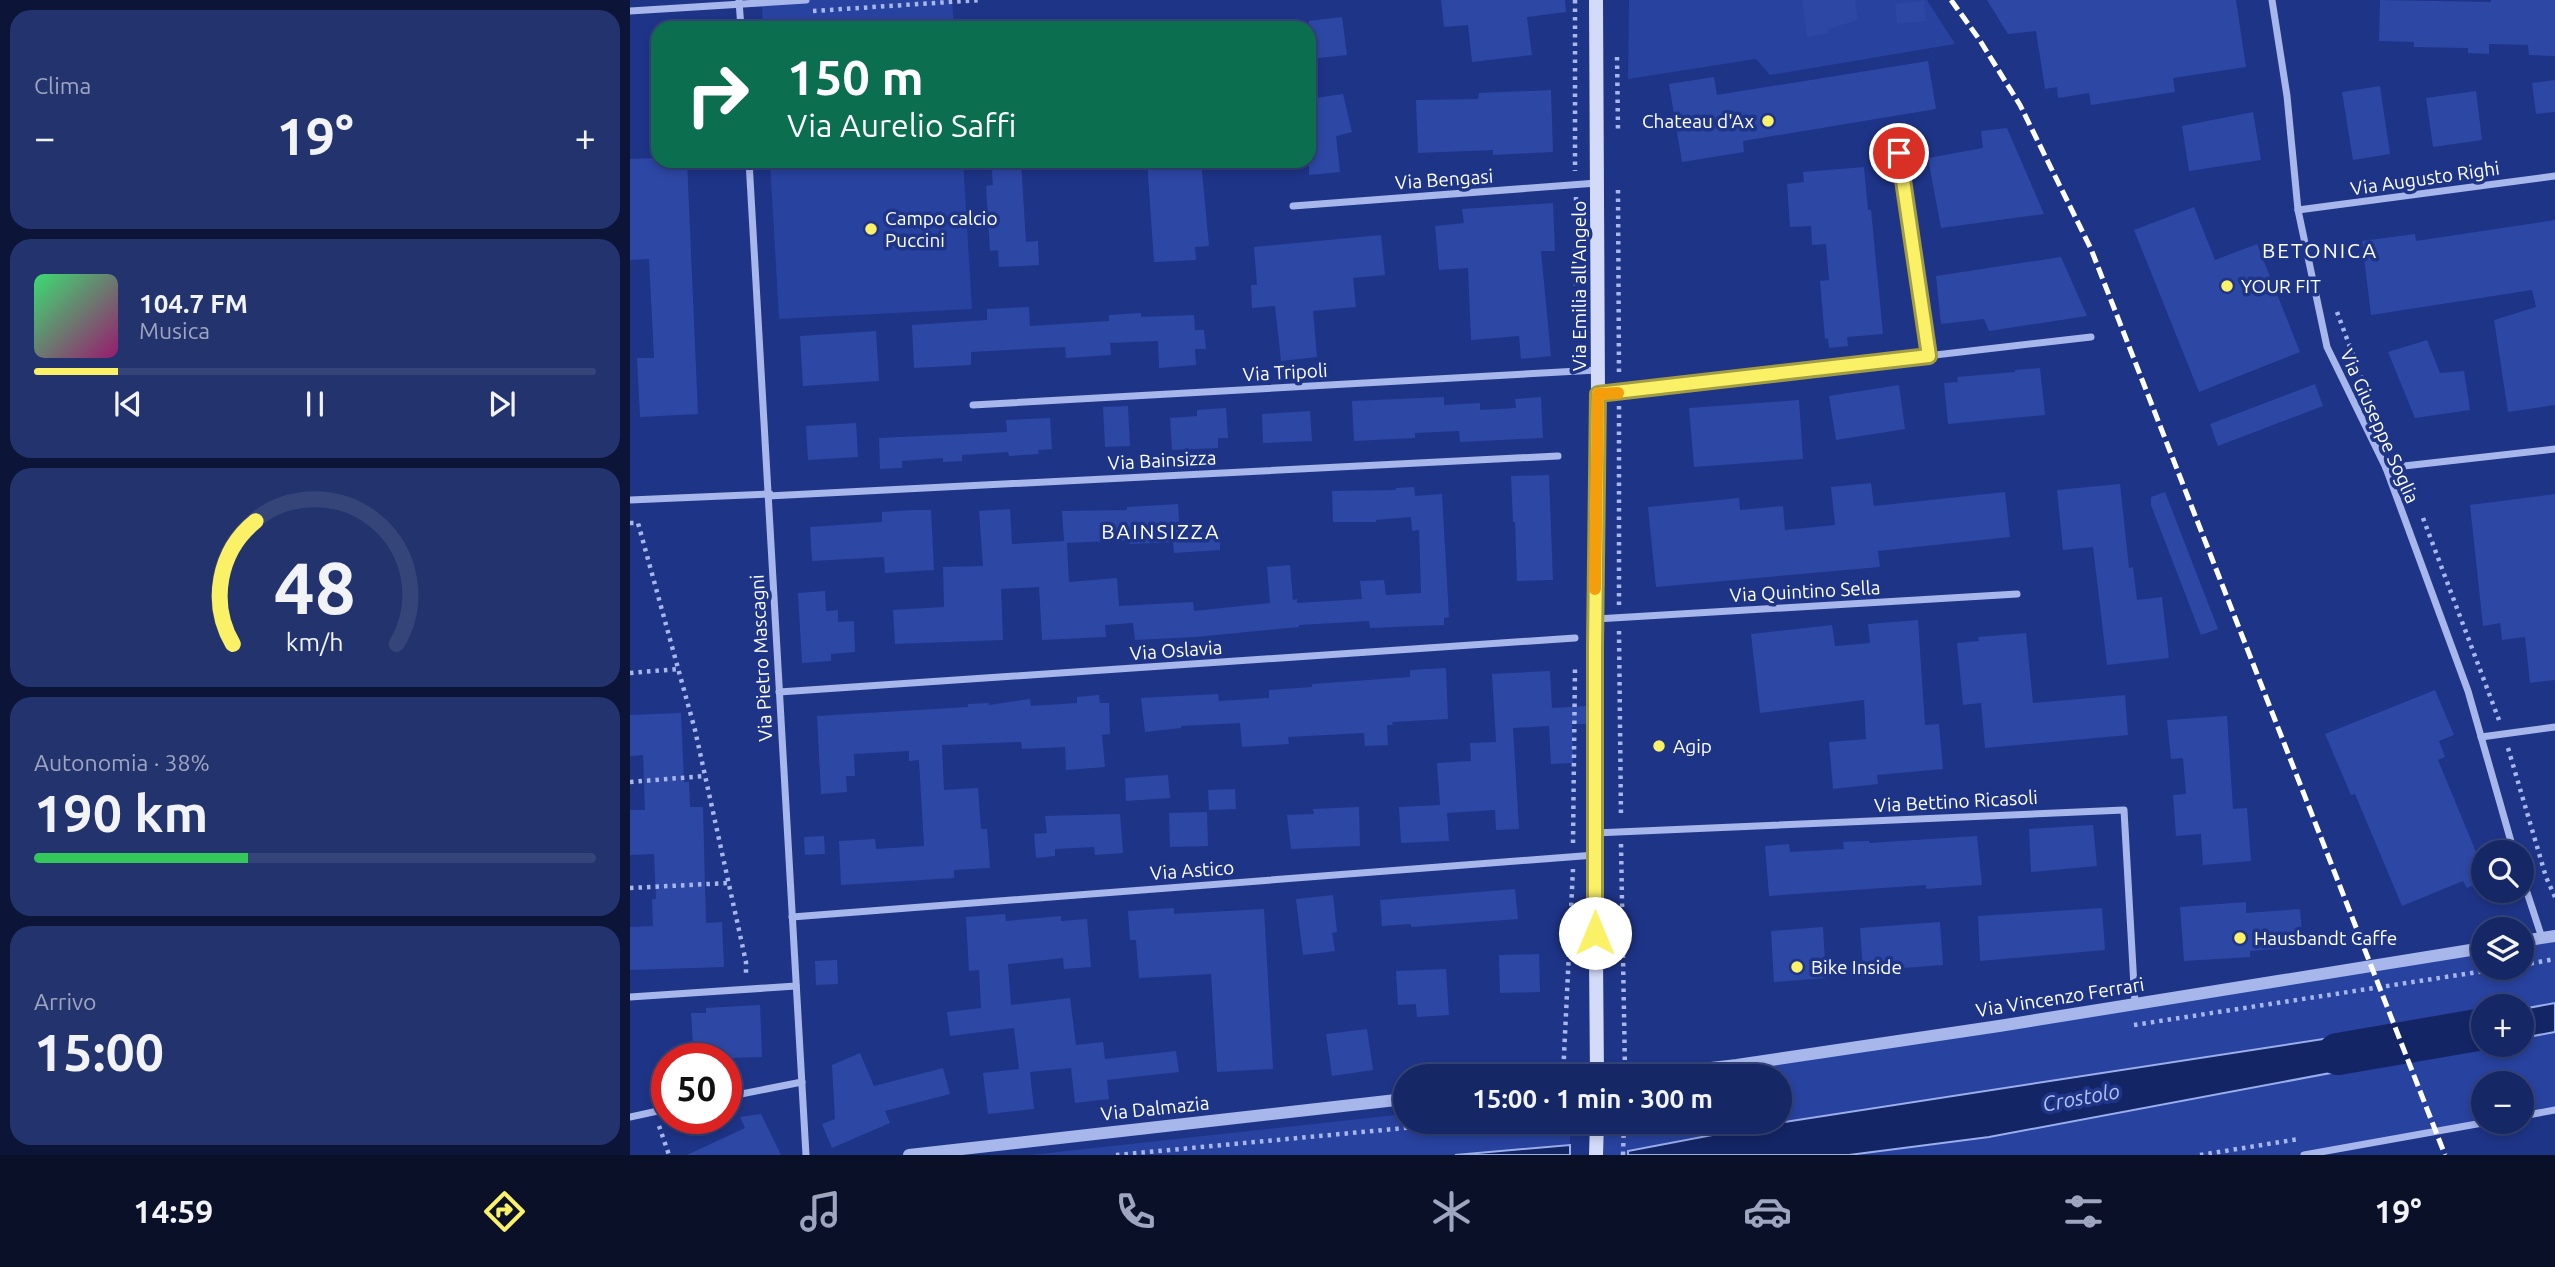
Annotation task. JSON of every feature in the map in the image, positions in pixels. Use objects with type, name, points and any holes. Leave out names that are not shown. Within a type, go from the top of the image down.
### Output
[{"type":"main road","name":"Via Emilia all'Angelo","points":[[1597,0],[1597,1064]]},
{"type":"main road","points":[[1597,1134],[1597,1155]]},
{"type":"street","points":[[630,10],[806,0]]},
{"type":"street","name":"Via Giuseppe Soglia","points":[[2272,0],[2287,96],[2298,210],[2327,347],[2386,468],[2468,691],[2511,840]]},
{"type":"street","points":[[739,2],[740,21]]},
{"type":"street","points":[[1899,153],[1929,356]]},
{"type":"street","name":"Via Pietro Mascagni","points":[[749,168],[806,1155]]},
{"type":"street","name":"Via Augusto Righi","points":[[2298,210],[2555,176]]},
{"type":"street","name":"Via Bengasi","points":[[1293,206],[1597,183]]},
{"type":"street","points":[[1598,394],[2091,337]]},
{"type":"street","name":"Via Tripoli","points":[[973,405],[1598,370]]},
{"type":"street","points":[[2386,468],[2555,449]]},
{"type":"street","name":"Via Bainsizza","points":[[630,500],[1558,456]]},
{"type":"street","name":"Via Quintino Sella","points":[[1595,619],[2017,594]]},
{"type":"street","name":"Via Oslavia","points":[[779,692],[1575,638]]},
{"type":"street","points":[[2481,737],[2555,727]]},
{"type":"street","name":"Via Bettino Ricasoli","points":[[1595,834],[2124,810],[2135,1004]]},
{"type":"street","name":"Via Astico","points":[[792,917],[1595,855]]},
{"type":"street","points":[[2534,903],[2549,937]]},
{"type":"street","name":"Via Vincenzo Ferrari","points":[[1736,1064],[2471,950]]},
{"type":"street","points":[[630,997],[796,986]]},
{"type":"street","points":[[742,1094],[802,1082]]},
{"type":"street","name":"Via Dalmazia","points":[[909,1155],[1393,1100]]},
{"type":"street","points":[[2534,1114],[2555,1110]]},
{"type":"street","points":[[630,1117],[651,1113]]},
{"type":"street","points":[[2304,1155],[2471,1125]]},
{"type":"path","points":[[1574,0],[1576,304]]},
{"type":"path","points":[[1617,54],[1618,141]]},
{"type":"path","points":[[1618,183],[1619,618],[1625,1064]]},
{"type":"path","points":[[630,523],[638,523],[705,776],[746,962],[747,989]]},
{"type":"path","points":[[1564,1064],[1572,938],[1575,638]]},
{"type":"path","points":[[630,673],[678,669]]},
{"type":"path","points":[[630,782],[705,776]]},
{"type":"path","points":[[630,888],[728,883]]},
{"type":"path","points":[[2534,963],[2555,960]]},
{"type":"path","points":[[1116,1155],[1393,1129]]},
{"type":"path","points":[[662,1134],[669,1155]]},
{"type":"path","points":[[1623,1134],[1623,1155]]},
{"type":"shaded area","points":[[806,0],[952,0],[954,21],[763,21],[762,3]]},
{"type":"shaded area","points":[[1629,0],[1927,0],[1955,44],[1770,75],[1756,59],[1628,79]]},
{"type":"shaded area","name":"Campo calcio Puccini","points":[[770,168],[963,168],[972,309],[779,319]]},
{"type":"shaded area","points":[[2555,936],[2555,1003],[2534,1007],[2534,994],[2471,994],[2471,1018],[2422,1027],[2431,1054],[2471,1047],[2471,1057],[2534,1057],[2534,1036],[2555,1032],[2555,1110],[2534,1114],[2534,1071],[2471,1071],[2471,1124],[2304,1155],[1849,1155],[1989,1137],[2399,1060],[2388,1029],[1792,1121],[1792,1064],[1721,1064],[2471,950],[2471,980],[2534,980],[2534,939]]},
{"type":"shaded area","points":[[1393,1115],[1393,1134],[1570,1134],[1570,1145],[1455,1155],[1030,1155]]},
{"type":"shaded area","points":[[1597,1134],[1718,1134],[1628,1151],[1628,1155],[1596,1155]]},
{"type":"water","points":[[2555,1003],[2555,1032],[2534,1036],[2534,1007]]},
{"type":"water","points":[[2471,1018],[2471,1047],[2431,1054],[2422,1027]]},
{"type":"water","points":[[2388,1029],[2400,1060],[1989,1137],[1849,1155],[1628,1155],[1628,1151],[1718,1134],[1792,1134],[1792,1121]]},
{"type":"water","points":[[1570,1145],[1570,1155],[1455,1155]]},
{"type":"building","points":[[1441,0],[1565,0],[1566,12],[1527,17],[1532,55],[1472,62],[1468,25],[1444,27]]},
{"type":"building","points":[[1802,0],[1855,0],[1858,20],[1828,29],[1828,33],[1807,37]]},
{"type":"building","points":[[1987,0],[2236,0],[2246,67],[2173,78],[2175,92],[2091,105],[2089,93],[2058,98],[2057,87],[2045,89],[2036,31],[2008,34]]},
{"type":"building","points":[[2380,0],[2555,0],[2555,56],[2529,55],[2528,45],[2489,44],[2489,54],[2468,53],[2468,48],[2414,47],[2414,42],[2379,41]]},
{"type":"building","points":[[1924,1],[1926,21],[1897,24],[1895,4]]},
{"type":"building","points":[[1342,17],[1347,55],[1316,58],[1316,21],[1309,21]]},
{"type":"building","name":"Chateau d'Ax","points":[[1928,61],[1936,109],[1743,141],[1744,152],[1682,162],[1669,84],[1714,77],[1717,95]]},
{"type":"building","points":[[2555,80],[2555,112],[2536,114],[2532,83]]},
{"type":"building","points":[[2380,86],[2390,154],[2353,160],[2342,92]]},
{"type":"building","points":[[1551,90],[1553,152],[1493,155],[1493,150],[1418,153],[1416,100],[1478,99],[1479,93]]},
{"type":"building","points":[[2476,91],[2482,140],[2433,147],[2426,98]]},
{"type":"building","points":[[1343,94],[1352,132],[1336,136],[1340,172],[1309,175],[1309,168],[1316,168],[1316,98]]},
{"type":"building","points":[[2253,112],[2261,160],[2189,171],[2182,126]]},
{"type":"building","points":[[2007,128],[2044,214],[1941,228],[1928,158],[1983,148],[1981,131]]},
{"type":"building","points":[[651,158],[651,168],[687,168],[698,414],[640,417],[637,358],[654,358],[649,259],[630,260],[630,159]]},
{"type":"building","points":[[1864,167],[1883,334],[1847,337],[1848,346],[1829,348],[1828,338],[1825,339],[1820,281],[1829,280],[1826,244],[1812,245],[1811,226],[1790,227],[1787,184],[1804,182],[1803,172]]},
{"type":"building","points":[[992,168],[1021,168],[1026,242],[1038,241],[1039,265],[999,267],[998,250],[990,251],[986,186],[993,185]]},
{"type":"building","points":[[1147,168],[1202,168],[1209,246],[1195,247],[1196,260],[1154,262]]},
{"type":"building","points":[[1553,203],[1555,251],[1541,251],[1551,356],[1521,359],[1519,336],[1471,340],[1468,268],[1439,270],[1435,226],[1464,223],[1462,209]]},
{"type":"building","points":[[2194,207],[2215,260],[2257,244],[2300,352],[2199,392],[2134,230]]},
{"type":"building","points":[[2555,220],[2555,405],[2508,412],[2494,320],[2536,307],[2532,290],[2371,315],[2362,241],[2415,234],[2416,241]]},
{"type":"building","points":[[1381,235],[1385,275],[1353,278],[1356,307],[1313,311],[1317,357],[1281,361],[1275,306],[1252,308],[1251,285],[1257,285],[1254,247]]},
{"type":"building","points":[[2061,257],[2087,316],[1989,331],[1984,319],[1941,324],[1936,276]]},
{"type":"building","points":[[1029,307],[1030,326],[1109,321],[1109,315],[1194,315],[1195,330],[1204,330],[1206,349],[1195,349],[1196,365],[1159,368],[1158,341],[1110,343],[1111,355],[1066,358],[1065,347],[971,352],[971,365],[914,368],[912,325],[987,320],[987,309]]},
{"type":"building","points":[[876,331],[879,381],[803,386],[800,336]]},
{"type":"building","points":[[2427,340],[2440,373],[2464,371],[2470,410],[2415,418],[2388,352]]},
{"type":"building","points":[[2040,368],[2045,415],[1948,424],[1944,383],[1958,382],[1957,377]]},
{"type":"building","points":[[2315,384],[2323,406],[2218,446],[2210,424]]},
{"type":"building","points":[[1899,385],[1905,429],[1836,440],[1829,396]]},
{"type":"building","points":[[1444,397],[1444,405],[1480,403],[1480,410],[1516,408],[1515,399],[1541,397],[1543,438],[1460,442],[1459,431],[1415,433],[1415,438],[1354,441],[1352,401]]},
{"type":"building","points":[[1799,400],[1803,459],[1694,467],[1689,408]]},
{"type":"building","points":[[1128,406],[1130,446],[1105,447],[1103,407]]},
{"type":"building","points":[[1226,408],[1228,438],[1218,438],[1218,448],[1172,450],[1170,418],[1197,416],[1197,410]]},
{"type":"building","points":[[1310,411],[1312,441],[1263,443],[1262,414]]},
{"type":"building","points":[[1050,418],[1052,449],[1038,450],[1039,454],[1009,456],[1008,452],[962,455],[962,461],[943,462],[943,458],[902,461],[902,468],[880,469],[879,438],[1007,432],[1006,420]]},
{"type":"building","points":[[856,423],[858,457],[808,460],[806,426]]},
{"type":"building","points":[[1549,475],[1553,580],[1517,581],[1511,476]]},
{"type":"building","points":[[1871,483],[1874,506],[2005,492],[2010,537],[1878,551],[1880,567],[1656,587],[1648,507],[1739,498],[1740,510],[1783,506],[1785,530],[1835,525],[1831,487]]},
{"type":"building","points":[[2120,484],[2129,568],[2133,567],[2137,600],[2162,597],[2169,658],[2107,665],[2093,547],[2063,550],[2057,490]]},
{"type":"building","points":[[1414,487],[1415,496],[1442,494],[1449,617],[1444,618],[1444,625],[1370,628],[1369,621],[1135,640],[1133,623],[1105,625],[1106,637],[1042,640],[1039,587],[1001,589],[1003,640],[895,644],[893,610],[944,607],[943,567],[983,566],[979,511],[1010,509],[1012,544],[1064,541],[1062,511],[1127,510],[1127,507],[1178,504],[1180,534],[1220,532],[1220,550],[1174,553],[1173,542],[1130,544],[1129,540],[1067,543],[1069,582],[1117,578],[1119,606],[1193,602],[1194,611],[1270,603],[1267,567],[1290,565],[1293,600],[1297,599],[1297,603],[1362,599],[1360,581],[1384,580],[1386,595],[1421,593],[1419,530],[1412,531],[1411,517],[1376,522],[1333,522],[1332,491],[1396,490]]},
{"type":"building","points":[[2165,492],[2218,629],[2201,635],[2151,505],[2151,497]]},
{"type":"building","points":[[2555,494],[2555,680],[2530,683],[2525,637],[2502,640],[2500,623],[2483,626],[2470,505]]},
{"type":"building","points":[[931,510],[934,570],[885,573],[884,557],[812,561],[810,527],[882,522],[882,512]]},
{"type":"building","points":[[825,591],[826,611],[838,610],[838,622],[854,621],[855,652],[831,654],[831,661],[802,663],[798,593]]},
{"type":"building","points":[[1918,620],[1925,725],[1939,724],[1943,769],[1877,775],[1878,784],[1833,789],[1829,742],[1866,739],[1864,700],[1760,713],[1751,634],[1832,625],[1835,646],[1870,643],[1868,624]]},
{"type":"building","points":[[2026,633],[2033,703],[2125,695],[2128,735],[1985,748],[1981,703],[1963,705],[1957,643],[1979,641],[1978,637]]},
{"type":"building","points":[[1446,668],[1448,719],[1392,722],[1393,725],[1387,725],[1388,745],[1365,746],[1364,733],[1288,737],[1289,744],[1242,747],[1240,723],[1181,726],[1145,732],[1141,698],[1218,694],[1219,701],[1269,698],[1269,690],[1410,677],[1410,670]]},
{"type":"building","points":[[1550,671],[1552,708],[1586,706],[1586,724],[1572,724],[1573,763],[1551,764],[1549,726],[1513,728],[1519,829],[1496,830],[1495,810],[1447,813],[1449,841],[1401,843],[1399,807],[1440,805],[1437,763],[1471,761],[1470,743],[1496,742],[1492,674]]},
{"type":"building","points":[[2435,690],[2454,735],[2439,741],[2445,757],[2438,760],[2471,840],[2471,886],[2467,888],[2463,881],[2402,906],[2355,794],[2351,795],[2325,734]]},
{"type":"building","points":[[1099,695],[1100,703],[1109,703],[1110,734],[1102,735],[1105,767],[1066,770],[1065,747],[1022,749],[1021,742],[942,745],[944,790],[978,788],[981,829],[987,829],[990,868],[954,870],[954,878],[841,885],[839,841],[875,839],[876,849],[924,846],[919,760],[909,761],[909,751],[854,754],[855,776],[846,776],[847,792],[821,794],[817,716],[968,707],[968,704],[989,705],[1030,699],[1031,706],[1077,703],[1077,697]]},
{"type":"building","points":[[681,713],[684,782],[689,782],[690,807],[703,807],[706,923],[722,922],[724,967],[630,970],[630,927],[653,926],[652,899],[656,899],[654,854],[630,855],[630,810],[645,810],[643,755],[630,756],[630,715]]},
{"type":"building","points":[[2227,716],[2233,809],[2247,808],[2251,861],[2203,865],[2201,834],[2176,836],[2173,795],[2186,794],[2183,758],[2171,759],[2167,720]]},
{"type":"building","points":[[1168,775],[1170,798],[1126,801],[1125,778]]},
{"type":"building","points":[[1235,789],[1236,809],[1209,810],[1208,790]]},
{"type":"building","points":[[1359,807],[1360,846],[1291,849],[1287,815],[1314,814],[1313,809]]},
{"type":"building","points":[[1207,812],[1208,846],[1170,847],[1169,813]]},
{"type":"building","points":[[1120,814],[1123,853],[1095,855],[1094,847],[1055,849],[1055,856],[1036,858],[1034,834],[1047,833],[1045,816]]},
{"type":"building","points":[[2093,825],[2097,866],[2031,872],[2029,829]]},
{"type":"building","points":[[824,836],[825,854],[805,855],[804,837]]},
{"type":"building","points":[[1977,836],[1982,885],[1926,889],[1926,885],[1769,896],[1765,846],[1789,844],[1790,852],[1844,849],[1843,842],[1869,843]]},
{"type":"building","points":[[1515,889],[1518,919],[1411,927],[1411,924],[1382,926],[1380,900]]},
{"type":"building","points":[[1333,895],[1337,932],[1332,933],[1335,951],[1303,955],[1296,899]]},
{"type":"building","points":[[2246,902],[2246,913],[2300,909],[2303,947],[2250,951],[2250,957],[2184,961],[2180,907]]},
{"type":"building","points":[[1174,908],[1174,914],[1264,909],[1273,1069],[1217,1072],[1211,974],[1139,978],[1136,940],[1130,940],[1128,911]]},
{"type":"building","points":[[2102,908],[2105,950],[1980,961],[1978,916]]},
{"type":"building","points":[[1005,914],[1006,921],[1061,916],[1061,921],[1087,919],[1091,967],[1064,969],[1063,958],[1008,964],[1011,1005],[1070,998],[1076,1045],[1103,1042],[1105,1059],[1176,1051],[1179,1072],[1107,1080],[1109,1099],[1075,1103],[1071,1068],[1030,1072],[1034,1109],[988,1114],[983,1073],[1019,1069],[1014,1028],[950,1036],[947,1012],[981,1008],[979,970],[969,971],[966,917]]},
{"type":"building","points":[[1940,922],[1943,965],[1863,971],[1860,928]]},
{"type":"building","points":[[1823,927],[1826,978],[1774,982],[1771,931]]},
{"type":"building","points":[[1539,954],[1540,992],[1500,993],[1499,955]]},
{"type":"building","points":[[837,960],[838,984],[816,985],[815,961]]},
{"type":"building","points":[[1446,969],[1449,1015],[1417,1017],[1416,1004],[1398,1005],[1396,971]]},
{"type":"building","points":[[760,1005],[762,1057],[742,1058],[742,1043],[693,1043],[691,1013],[706,1013],[706,1008]]},
{"type":"building","points":[[1367,1029],[1373,1070],[1332,1076],[1326,1034]]},
{"type":"building","points":[[860,1053],[874,1086],[943,1068],[950,1094],[885,1111],[890,1123],[832,1148],[822,1124],[835,1119],[832,1065]]},
{"type":"building","points":[[761,1114],[781,1155],[687,1155],[732,1134],[742,1134],[745,1128],[742,1117]]},
{"type":"waterway","name":"Crostolo","points":[[2338,1054],[2471,1031]]},
{"type":"railway","points":[[1951,0],[2020,105],[2091,249],[2445,1155]]},
{"type":"slow traffic","points":[[1595,589],[1598,394],[1618,393]]},
{"type":"place","name":"Chateau d'Ax","points":[[1768,121]]},
{"type":"place","name":"Campo calcio Puccini","points":[[871,229]]},
{"type":"place","name":"YOUR FIT","points":[[2227,286]]},
{"type":"place","name":"Agip","points":[[1659,746]]},
{"type":"place","name":"Hausbandt Caffe","points":[[2240,938]]},
{"type":"place","name":"Bike Inside","points":[[1797,967]]},
{"type":"district","name":"BETONICA","points":[[2320,251]]},
{"type":"district","name":"BAINSIZZA","points":[[1161,532]]},
{"type":"route","points":[[1595,933],[1598,394],[1929,356],[1899,153]]}]
